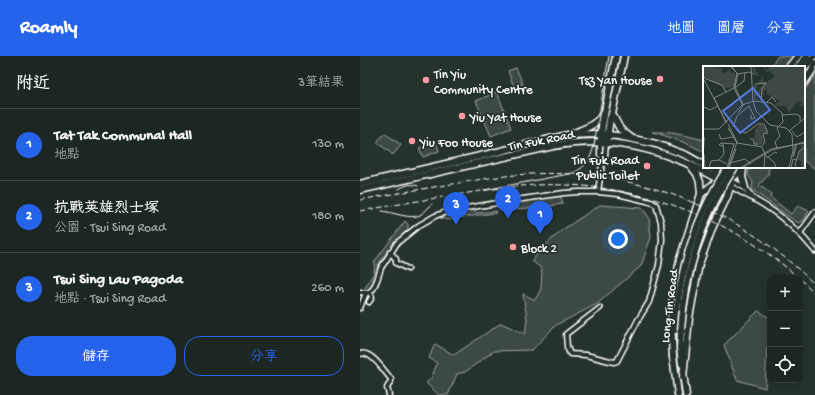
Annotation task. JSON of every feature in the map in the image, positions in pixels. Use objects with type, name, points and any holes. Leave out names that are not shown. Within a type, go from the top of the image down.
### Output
[{"type":"main road","points":[[611,81],[613,56]]},
{"type":"main road","points":[[603,143],[606,111],[616,56]]},
{"type":"main road","points":[[604,135],[612,114],[624,56]]},
{"type":"main road","points":[[790,66],[798,56]]},
{"type":"main road","points":[[800,66],[812,58]]},
{"type":"main road","points":[[805,68],[812,58]]},
{"type":"main road","points":[[805,81],[812,71],[812,58]]},
{"type":"main road","points":[[568,135],[586,129],[595,124],[606,111]]},
{"type":"main road","points":[[612,114],[622,132],[633,139]]},
{"type":"main road","name":"Tin Fuk Road","points":[[360,184],[568,135],[604,135],[656,144],[675,150],[703,164]]},
{"type":"main road","name":"Tin Fuk Road","points":[[360,190],[574,143],[626,145],[652,150],[678,159],[724,179]]},
{"type":"main road","points":[[673,358],[671,319],[673,299],[680,259],[701,194],[700,182],[697,174],[690,165]]},
{"type":"main road","name":"Tin Fuk Road","points":[[709,168],[724,179]]},
{"type":"main road","points":[[683,377],[689,318],[700,264],[713,226],[727,197],[724,179],[728,168]]},
{"type":"main road","points":[[701,194],[724,179],[734,168]]},
{"type":"main road","points":[[724,179],[735,176],[743,168]]},
{"type":"main road","points":[[744,168],[742,178],[745,188]]},
{"type":"main road","name":"Long Tin Road","points":[[678,395],[673,358],[677,308],[684,268],[692,241],[704,210],[724,179]]},
{"type":"main road","name":"Long Tin Road","points":[[686,395],[680,348],[685,290],[694,252],[724,179]]},
{"type":"street","points":[[598,192],[603,157],[600,155],[603,143]]},
{"type":"street","points":[[724,179],[781,217],[800,233],[815,251]]},
{"type":"street","name":"Tin Fuk Road","points":[[724,179],[745,188]]},
{"type":"street","points":[[745,188],[754,199]]},
{"type":"street","points":[[360,308],[368,292],[373,289],[381,268],[396,243],[418,226],[435,216],[451,211],[564,193],[598,192],[618,194],[653,203],[656,205],[662,230],[659,265],[649,302],[617,361],[614,362],[586,355],[570,354],[567,347],[566,334],[600,308]]},
{"type":"street","points":[[800,233],[815,212]]},
{"type":"street","points":[[390,252],[396,259],[396,263],[408,269]]},
{"type":"street","points":[[360,292],[368,292]]},
{"type":"street","points":[[368,292],[372,297],[369,302]]},
{"type":"street","points":[[360,354],[364,352],[371,355],[391,379],[387,388],[389,395]]},
{"type":"shaded area","points":[[778,56],[793,56],[785,66],[771,66]]},
{"type":"shaded area","points":[[516,68],[523,84],[514,87],[508,71]]},
{"type":"shaded area","points":[[815,75],[815,169],[805,162],[805,90]]},
{"type":"shaded area","points":[[497,92],[511,128],[491,136],[476,101]]},
{"type":"shaded area","points":[[652,132],[685,135],[703,140],[703,152],[679,140]]},
{"type":"shaded area","points":[[385,133],[401,145],[393,155],[377,142]]},
{"type":"shaded area","points":[[436,142],[439,151],[423,157],[419,148]]},
{"type":"shaded area","points":[[750,168],[769,168],[768,175],[759,185],[771,194],[770,197],[791,214],[798,206],[809,211],[804,220],[799,223],[795,221],[755,192],[752,188],[753,182],[748,175]]},
{"type":"shaded area","points":[[560,195],[563,204],[510,209],[496,206]]},
{"type":"shaded area","points":[[600,205],[642,208],[649,217],[651,237],[641,266],[597,304],[556,325],[532,350],[494,351],[465,372],[457,374],[448,395],[439,395],[426,383],[432,377],[437,363],[429,358],[435,344],[454,355],[501,323],[525,334],[527,319],[523,294],[535,300],[541,289],[542,269],[532,261],[542,248],[562,230]]},
{"type":"shaded area","points":[[472,210],[476,213],[497,211],[496,213],[448,220],[440,218],[449,214]]},
{"type":"shaded area","points":[[405,221],[408,224],[408,229],[390,248],[378,265],[372,286],[368,290],[364,290],[374,272],[375,261]]},
{"type":"shaded area","points":[[758,311],[767,316],[765,388],[737,380],[724,345]]},
{"type":"tram line","points":[[484,190],[569,174],[579,170],[586,164],[589,160],[594,145],[609,56]]},
{"type":"tram line","points":[[399,189],[408,185],[418,186]]},
{"type":"tram line","points":[[382,211],[412,217],[420,215],[432,204]]},
{"type":"railway","points":[[360,200],[512,175],[570,174],[609,178],[647,187],[685,199],[720,215],[754,235],[786,258],[815,285]]},
{"type":"railway","points":[[360,211],[518,186],[573,185],[608,189],[643,196],[677,206],[710,220],[741,236],[771,256],[795,275]]},
{"type":"railway","points":[[803,282],[815,293]]},
{"type":"place","name":"Tsz Yan House","points":[[660,79]]},
{"type":"place","name":"Tin Yiu Community Centre","points":[[426,80]]},
{"type":"place","name":"Yiu Yat House","points":[[462,116]]},
{"type":"place","name":"Yiu Foo House","points":[[412,141]]},
{"type":"place","name":"Tin Fuk Road Public Toilet","points":[[647,166]]},
{"type":"place","name":"抗戰英雄烈士塚","points":[[508,219]]},
{"type":"place","name":"Tsui Sing Lau Pagoda","points":[[456,225]]},
{"type":"place","name":"Tat Tak Communal Hall","points":[[540,234]]},
{"type":"place","name":"Block 2","points":[[513,247]]}]
